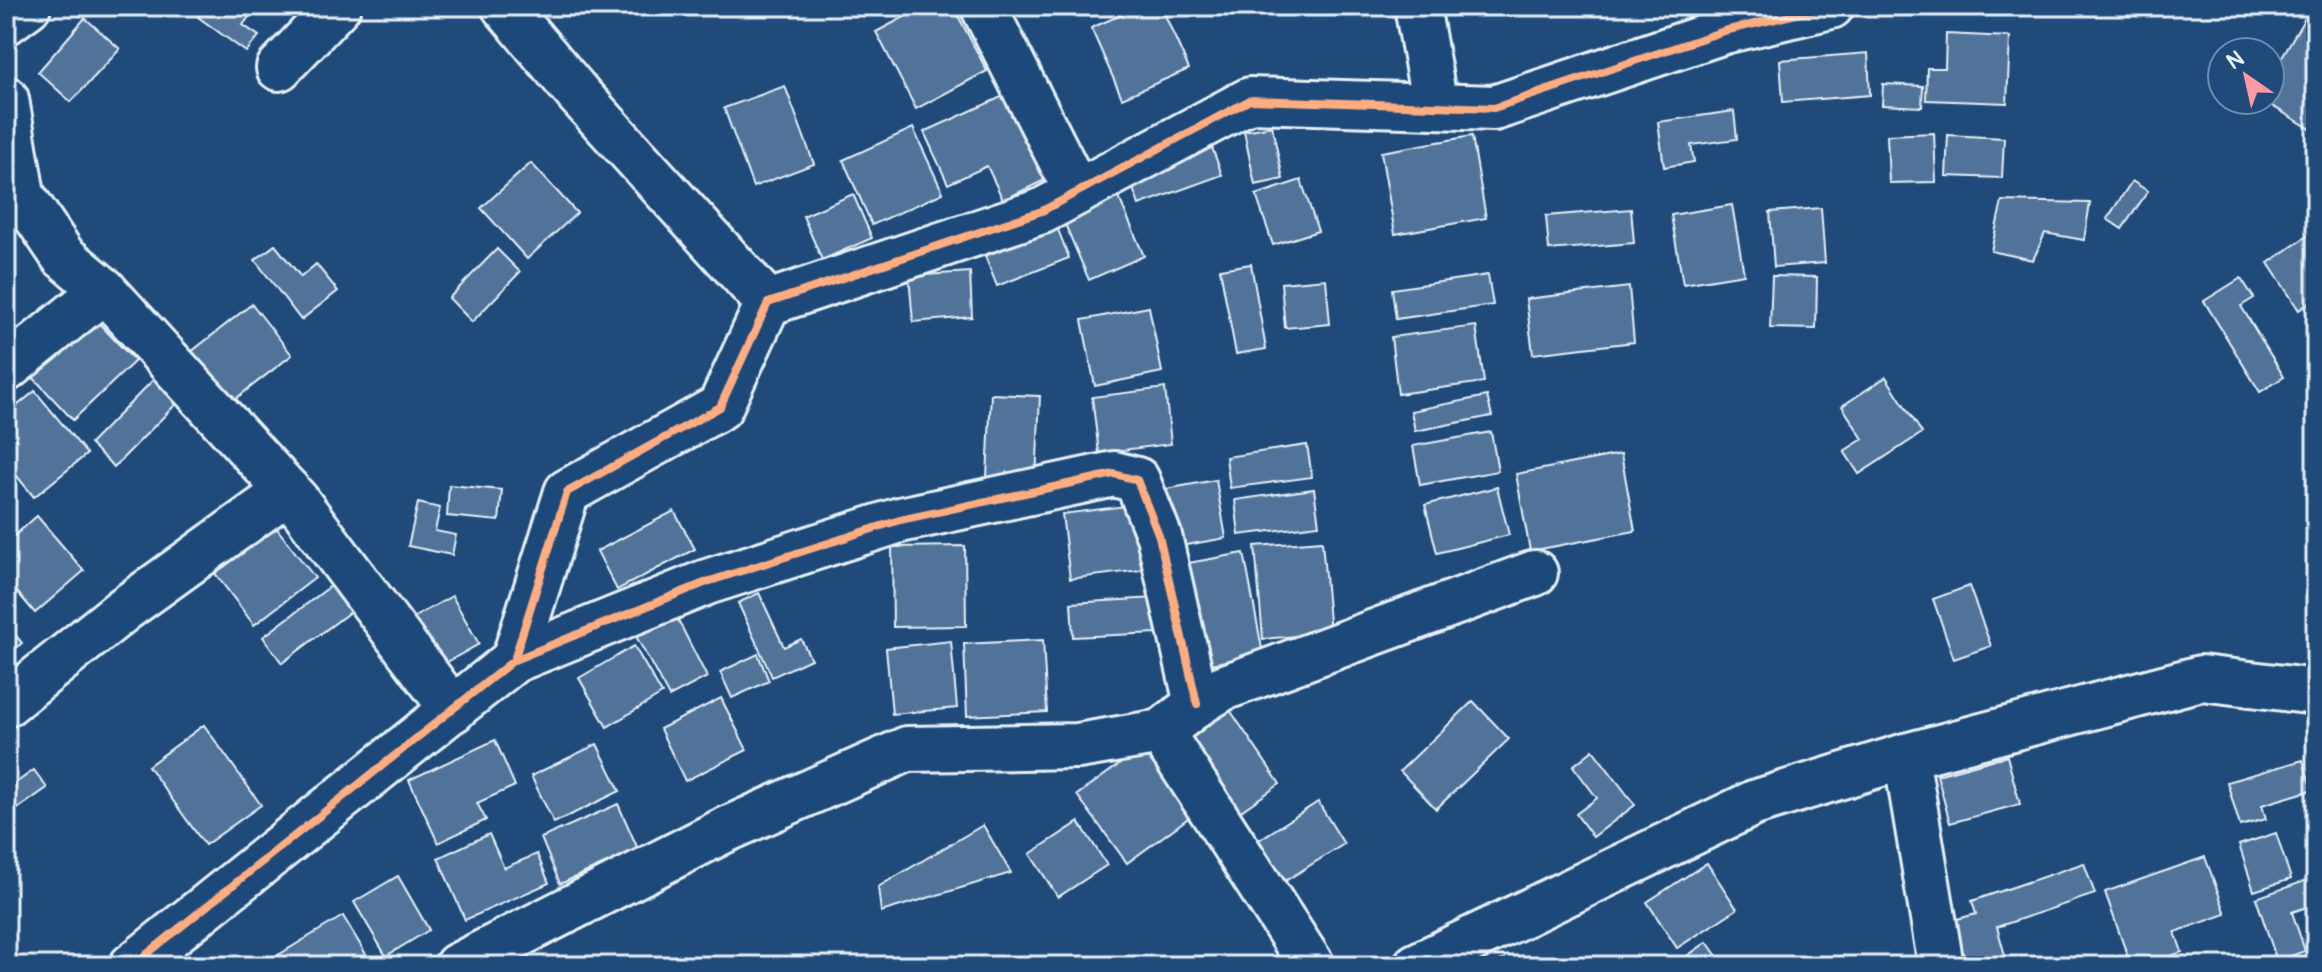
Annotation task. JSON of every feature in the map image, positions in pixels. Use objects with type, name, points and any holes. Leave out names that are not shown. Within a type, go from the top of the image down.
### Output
[{"type":"street","points":[[6,22],[28,6]]},
{"type":"street","points":[[279,68],[338,6]]},
{"type":"street","points":[[504,6],[579,95],[768,303]]},
{"type":"street","points":[[983,6],[1077,192]]},
{"type":"street","points":[[1417,6],[1435,106]]},
{"type":"street","points":[[514,660],[567,492],[720,407],[768,303],[1042,211],[1250,100],[1494,108],[1724,31],[1831,6]]},
{"type":"street","points":[[6,99],[22,195],[21,226],[104,290],[288,491],[453,710]]},
{"type":"street","points":[[6,369],[104,290]]},
{"type":"street","points":[[132,966],[514,660],[707,582],[900,520],[1114,474],[1137,480],[1159,536],[1197,704]]},
{"type":"street","points":[[6,704],[123,610],[288,491]]},
{"type":"street","points":[[479,961],[723,831],[907,749],[1078,746],[1161,732],[1223,688],[1535,573]]},
{"type":"street","points":[[1416,966],[1754,803],[1906,756],[2201,678],[2316,692]]},
{"type":"street","points":[[1161,732],[1312,966]]},
{"type":"street","points":[[1906,756],[1941,966]]},
{"type":"building","points":[[206,6],[257,6],[243,25],[259,36],[246,52],[198,17]]},
{"type":"building","points":[[925,6],[953,6],[987,71],[916,109],[876,32]]},
{"type":"building","points":[[1141,6],[1161,6],[1189,69],[1122,98],[1091,28]]},
{"type":"building","points":[[2309,11],[2316,15],[2316,132],[2286,114],[2286,50]]},
{"type":"building","points":[[85,18],[120,49],[71,102],[38,72]]},
{"type":"building","points":[[1946,34],[2010,37],[2007,103],[1926,100],[1927,68],[1945,68]]},
{"type":"building","points":[[1868,53],[1870,95],[1783,102],[1780,60]]},
{"type":"building","points":[[1883,84],[1923,86],[1922,107],[1882,105]]},
{"type":"building","points":[[785,86],[814,164],[753,187],[724,108]]},
{"type":"building","points":[[1008,94],[1047,179],[1003,200],[987,166],[948,184],[924,132]]},
{"type":"building","points":[[1734,111],[1737,139],[1691,145],[1694,162],[1664,167],[1658,122]]},
{"type":"building","points":[[1272,126],[1283,179],[1255,185],[1244,131]]},
{"type":"building","points":[[913,128],[943,193],[872,225],[843,160]]},
{"type":"building","points":[[1934,133],[1936,182],[1889,183],[1887,135]]},
{"type":"building","points":[[1948,135],[2004,138],[2002,178],[1946,176]]},
{"type":"building","points":[[1472,136],[1486,218],[1395,234],[1381,152]]},
{"type":"building","points":[[1210,142],[1222,175],[1139,205],[1127,172]]},
{"type":"building","points":[[531,163],[577,213],[527,259],[481,208]]},
{"type":"building","points":[[1301,180],[1318,231],[1273,245],[1256,195]]},
{"type":"building","points":[[2132,181],[2148,191],[2122,229],[2107,219]]},
{"type":"building","points":[[1117,193],[1144,256],[1089,280],[1062,217]]},
{"type":"building","points":[[853,194],[872,238],[822,260],[803,216]]},
{"type":"building","points":[[2002,201],[2090,203],[2084,240],[2045,233],[2033,260],[1991,251]]},
{"type":"building","points":[[1732,205],[1744,274],[1683,284],[1671,215]]},
{"type":"building","points":[[1821,208],[1825,263],[1774,267],[1770,212]]},
{"type":"building","points":[[1631,209],[1634,243],[1549,250],[1546,216]]},
{"type":"building","points":[[1057,227],[1069,258],[997,286],[985,256]]},
{"type":"building","points":[[2316,230],[2316,298],[2299,310],[2268,263]]},
{"type":"building","points":[[275,245],[301,277],[316,264],[338,291],[301,320],[255,260]]},
{"type":"building","points":[[497,249],[520,272],[472,322],[449,298]]},
{"type":"building","points":[[1251,264],[1266,349],[1236,354],[1220,269]]},
{"type":"building","points":[[970,272],[972,317],[913,322],[909,276]]},
{"type":"building","points":[[1488,275],[1493,305],[1396,319],[1392,289]]},
{"type":"building","points":[[1772,276],[1817,277],[1816,329],[1770,328]]},
{"type":"building","points":[[2241,278],[2254,298],[2241,306],[2284,377],[2260,392],[2204,301]]},
{"type":"building","points":[[1326,279],[1330,324],[1285,328],[1281,283]]},
{"type":"building","points":[[1629,287],[1634,342],[1533,354],[1526,299]]},
{"type":"building","points":[[252,304],[292,355],[230,403],[191,352]]},
{"type":"building","points":[[1149,307],[1162,372],[1095,386],[1082,320]]},
{"type":"building","points":[[89,313],[135,361],[73,420],[28,372]]},
{"type":"building","points":[[1476,326],[1484,382],[1398,394],[1391,337]]},
{"type":"building","points":[[158,375],[181,399],[114,467],[90,444]]},
{"type":"building","points":[[1886,377],[1922,433],[1859,474],[1844,451],[1863,439],[1842,406]]},
{"type":"building","points":[[1165,388],[1171,444],[1099,453],[1092,397]]},
{"type":"building","points":[[35,391],[87,454],[34,497],[6,463],[6,415]]},
{"type":"building","points":[[991,394],[1040,396],[1036,479],[987,477]]},
{"type":"building","points":[[1487,396],[1492,416],[1415,431],[1411,411]]},
{"type":"building","points":[[1491,432],[1498,471],[1420,485],[1413,446]]},
{"type":"building","points":[[1307,445],[1312,477],[1230,488],[1226,457]]},
{"type":"building","points":[[1621,454],[1635,531],[1530,551],[1516,474]]},
{"type":"building","points":[[1216,480],[1226,538],[1169,548],[1160,490]]},
{"type":"building","points":[[449,485],[502,490],[499,521],[447,516]]},
{"type":"building","points":[[1497,487],[1509,535],[1437,553],[1425,505]]},
{"type":"building","points":[[1314,489],[1319,525],[1239,535],[1235,500]]},
{"type":"building","points":[[418,503],[440,508],[435,531],[456,535],[452,555],[408,546]]},
{"type":"building","points":[[1141,504],[1149,569],[1070,579],[1062,514]]},
{"type":"building","points":[[674,511],[695,549],[617,590],[597,551]]},
{"type":"building","points":[[37,516],[84,571],[35,613],[6,579],[6,543]]},
{"type":"building","points":[[275,526],[315,578],[254,625],[208,564]]},
{"type":"building","points":[[1322,541],[1330,633],[1263,639],[1255,546]]},
{"type":"building","points":[[965,546],[966,626],[893,627],[892,547]]},
{"type":"building","points":[[1244,553],[1263,654],[1195,667],[1177,565]]},
{"type":"building","points":[[336,582],[355,608],[282,663],[263,637]]},
{"type":"building","points":[[1969,586],[1991,646],[1954,659],[1933,599]]},
{"type":"building","points":[[759,593],[784,647],[801,639],[811,659],[772,677],[738,603]]},
{"type":"building","points":[[452,596],[479,644],[440,666],[413,618]]},
{"type":"building","points":[[1155,598],[1157,633],[1073,637],[1071,603]]},
{"type":"building","points":[[671,606],[707,677],[669,697],[631,627]]},
{"type":"building","points":[[6,624],[22,643],[6,657]]},
{"type":"building","points":[[1043,640],[1047,712],[967,716],[964,644]]},
{"type":"building","points":[[951,641],[957,708],[892,714],[886,648]]},
{"type":"building","points":[[634,646],[662,694],[607,727],[579,678]]},
{"type":"building","points":[[758,654],[769,681],[732,698],[720,672]]},
{"type":"building","points":[[721,698],[747,750],[685,781],[660,729]]},
{"type":"building","points":[[1473,701],[1509,739],[1436,809],[1400,771]]},
{"type":"building","points":[[1230,710],[1280,784],[1235,815],[1184,740]]},
{"type":"building","points":[[204,725],[261,805],[205,845],[148,766]]},
{"type":"building","points":[[495,740],[515,786],[477,803],[486,820],[438,843],[409,780]]},
{"type":"building","points":[[597,744],[620,791],[554,823],[531,776]]},
{"type":"building","points":[[1142,748],[1191,816],[1127,863],[1077,795]]},
{"type":"building","points":[[1593,750],[1635,805],[1593,837],[1576,814],[1597,798],[1573,766]]},
{"type":"building","points":[[2007,756],[2020,804],[1950,823],[1937,775]]},
{"type":"building","points":[[2303,760],[2312,790],[2262,805],[2266,819],[2240,826],[2227,782]]},
{"type":"building","points":[[34,770],[47,788],[6,817],[6,790]]},
{"type":"building","points":[[1318,802],[1344,844],[1277,886],[1251,845]]},
{"type":"building","points":[[618,804],[638,849],[560,884],[541,838]]},
{"type":"building","points":[[1079,822],[1107,865],[1058,897],[1030,854]]},
{"type":"building","points":[[983,825],[1011,873],[881,912],[878,887]]},
{"type":"building","points":[[2276,833],[2291,879],[2254,891],[2239,845]]},
{"type":"building","points":[[489,834],[504,868],[537,854],[549,883],[465,920],[438,858]]},
{"type":"building","points":[[2205,857],[2226,914],[2175,932],[2182,952],[2144,966],[2131,966],[2105,892]]},
{"type":"building","points":[[1707,863],[1737,909],[1677,948],[1647,902]]},
{"type":"building","points":[[2084,863],[2095,894],[1997,927],[2008,966],[1962,966],[1950,921],[1976,914],[1972,901]]},
{"type":"building","points":[[398,876],[429,930],[386,956],[354,902]]},
{"type":"building","points":[[2308,880],[2316,904],[2292,912],[2305,951],[2277,961],[2256,898]]},
{"type":"building","points":[[343,916],[373,966],[260,966]]},
{"type":"building","points":[[1707,942],[1724,966],[1673,966]]},
{"type":"building","points":[[1505,959],[1508,966],[1488,966]]},
{"type":"cycle path","points":[[514,660],[567,492],[720,407],[768,303],[1042,211],[1250,100],[1494,108],[1724,31],[1831,6]]},
{"type":"cycle path","points":[[132,966],[514,660],[707,582],[900,520],[1114,474],[1137,480],[1159,536],[1197,704]]}]
